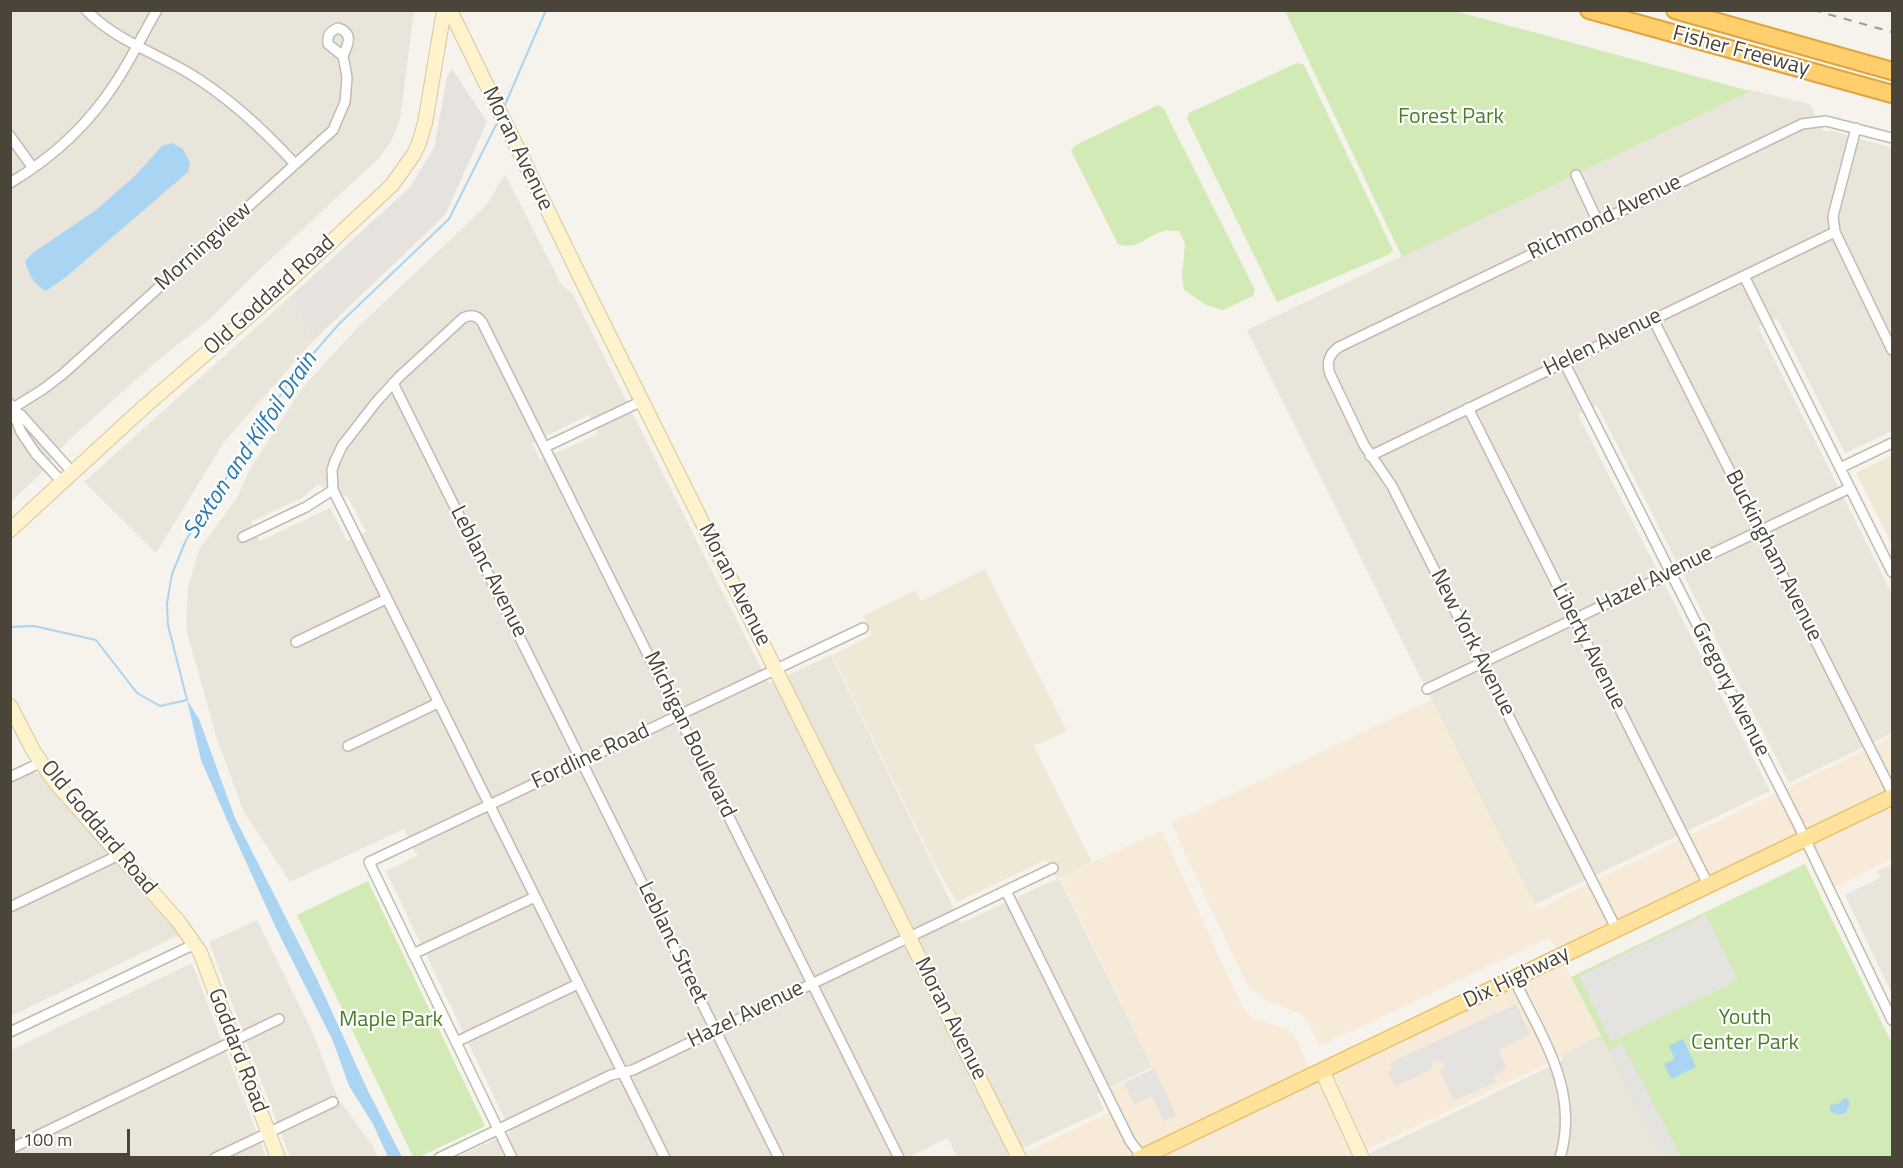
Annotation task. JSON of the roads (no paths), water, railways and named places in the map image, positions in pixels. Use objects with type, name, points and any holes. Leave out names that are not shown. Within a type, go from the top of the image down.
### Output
[{"type":"highway","name":"Fisher Freeway","points":[[1588,10],[1893,94]]},
{"type":"highway","name":"Fisher Freeway","points":[[1675,10],[1893,70]]},
{"type":"main road","name":"Dix Highway","points":[[1142,1157],[1893,797]]},
{"type":"street","points":[[86,10],[108,30],[187,72],[224,97],[262,129],[295,164]]},
{"type":"street","points":[[10,183],[33,168],[66,141],[92,114],[115,84],[157,10]]},
{"type":"street","name":"Old Goddard Road","points":[[10,531],[144,407],[285,285],[392,185],[414,154],[425,123],[444,10]]},
{"type":"street","name":"Moran Avenue","points":[[450,10],[1019,1158]]},
{"type":"street","name":"Morningview","points":[[12,407],[42,390],[63,374],[323,141],[333,130],[345,102],[347,77],[343,56]]},
{"type":"street","name":"Richmond Avenue","points":[[1329,358],[1339,347],[1802,124],[1826,121],[1893,138]]},
{"type":"street","points":[[1857,128],[1833,216],[1835,232],[1893,350]]},
{"type":"street","points":[[10,136],[33,168]]},
{"type":"street","points":[[1576,175],[1598,222]]},
{"type":"street","name":"Helen Avenue","points":[[1370,456],[1835,232]]},
{"type":"street","points":[[1744,276],[1893,572]]},
{"type":"street","name":"Michigan Boulevard","points":[[393,383],[463,318],[469,315],[474,316],[482,322],[899,1158]]},
{"type":"street","name":"Buckingham Avenue","points":[[1653,319],[1893,792]]},
{"type":"street","name":"New York Avenue","points":[[1329,358],[1330,374],[1370,456],[1392,486],[1617,930]]},
{"type":"street","name":"Gregory Avenue","points":[[1564,362],[1893,1020]]},
{"type":"street","points":[[393,383],[339,452],[332,470],[333,490],[665,1158]]},
{"type":"street","name":"Leblanc Avenue","points":[[393,383],[582,761]]},
{"type":"street","points":[[545,447],[642,401]]},
{"type":"street","points":[[12,407],[73,472]]},
{"type":"street","points":[[12,407],[21,432],[36,454],[63,483]]},
{"type":"street","name":"Liberty Avenue","points":[[1468,408],[1708,886]]},
{"type":"street","points":[[1840,468],[1893,442]]},
{"type":"street","points":[[36,454],[46,444]]},
{"type":"street","name":"Hazel Avenue","points":[[1427,689],[1850,488]]},
{"type":"street","points":[[243,537],[306,507],[333,490]]},
{"type":"street","points":[[296,642],[386,599]]},
{"type":"street","name":"Fordline Road","points":[[413,954],[369,862],[863,628]]},
{"type":"street","points":[[348,746],[438,703]]},
{"type":"street","name":"Old Goddard Road","points":[[10,706],[40,763],[178,921],[195,944]]},
{"type":"street","name":"Leblanc Street","points":[[582,761],[779,1158]]},
{"type":"street","points":[[10,777],[40,763]]},
{"type":"street","points":[[10,907],[118,855]]},
{"type":"street","name":"Hazel Avenue","points":[[439,1158],[611,1076],[633,1070],[1053,868]]},
{"type":"street","points":[[1006,891],[1131,1141],[1142,1157]]},
{"type":"street","points":[[512,1158],[413,954],[535,897]]},
{"type":"street","points":[[10,1032],[195,944]]},
{"type":"street","name":"Goddard Road","points":[[195,944],[278,1158]]},
{"type":"street","points":[[1514,979],[1553,1061],[1563,1088],[1567,1125],[1560,1158]]},
{"type":"street","points":[[456,1042],[578,984]]},
{"type":"street","points":[[10,1149],[279,1019]]},
{"type":"street","points":[[1322,1071],[1362,1158]]},
{"type":"street","points":[[215,1158],[333,1102]]},
{"type":"water","points":[[172,143],[183,149],[190,163],[188,172],[66,277],[46,291],[38,285],[30,275],[25,261],[34,252],[96,210],[135,176],[162,146]]},
{"type":"water","points":[[187,700],[199,719],[235,818],[317,979],[368,1091],[402,1157],[388,1157],[373,1124],[349,1086],[333,1041],[276,928],[201,760]]},
{"type":"water","points":[[1683,1039],[1696,1067],[1671,1079],[1664,1064],[1675,1059],[1669,1046]]},
{"type":"water","points":[[1847,1098],[1850,1103],[1846,1113],[1839,1115],[1830,1111],[1830,1105],[1840,1103]]},
{"type":"waterway","name":"Sexton and Kilfoil Drain","points":[[504,107],[546,10]]},
{"type":"waterway","name":"Sexton and Kilfoil Drain","points":[[187,700],[168,625],[167,603],[172,574],[186,540],[291,379],[339,324],[449,219],[498,121]]},
{"type":"waterway","points":[[10,627],[34,626],[96,640],[137,693],[160,706],[187,700]]},
{"type":"railway","points":[[1813,10],[1892,32]]},
{"type":"park label","name":"Forest Park","points":[[1451,118]]},
{"type":"park label","name":"Maple Park","points":[[391,1021]]},
{"type":"park label","name":"Youth Center Park","points":[[1745,1032]]}]
